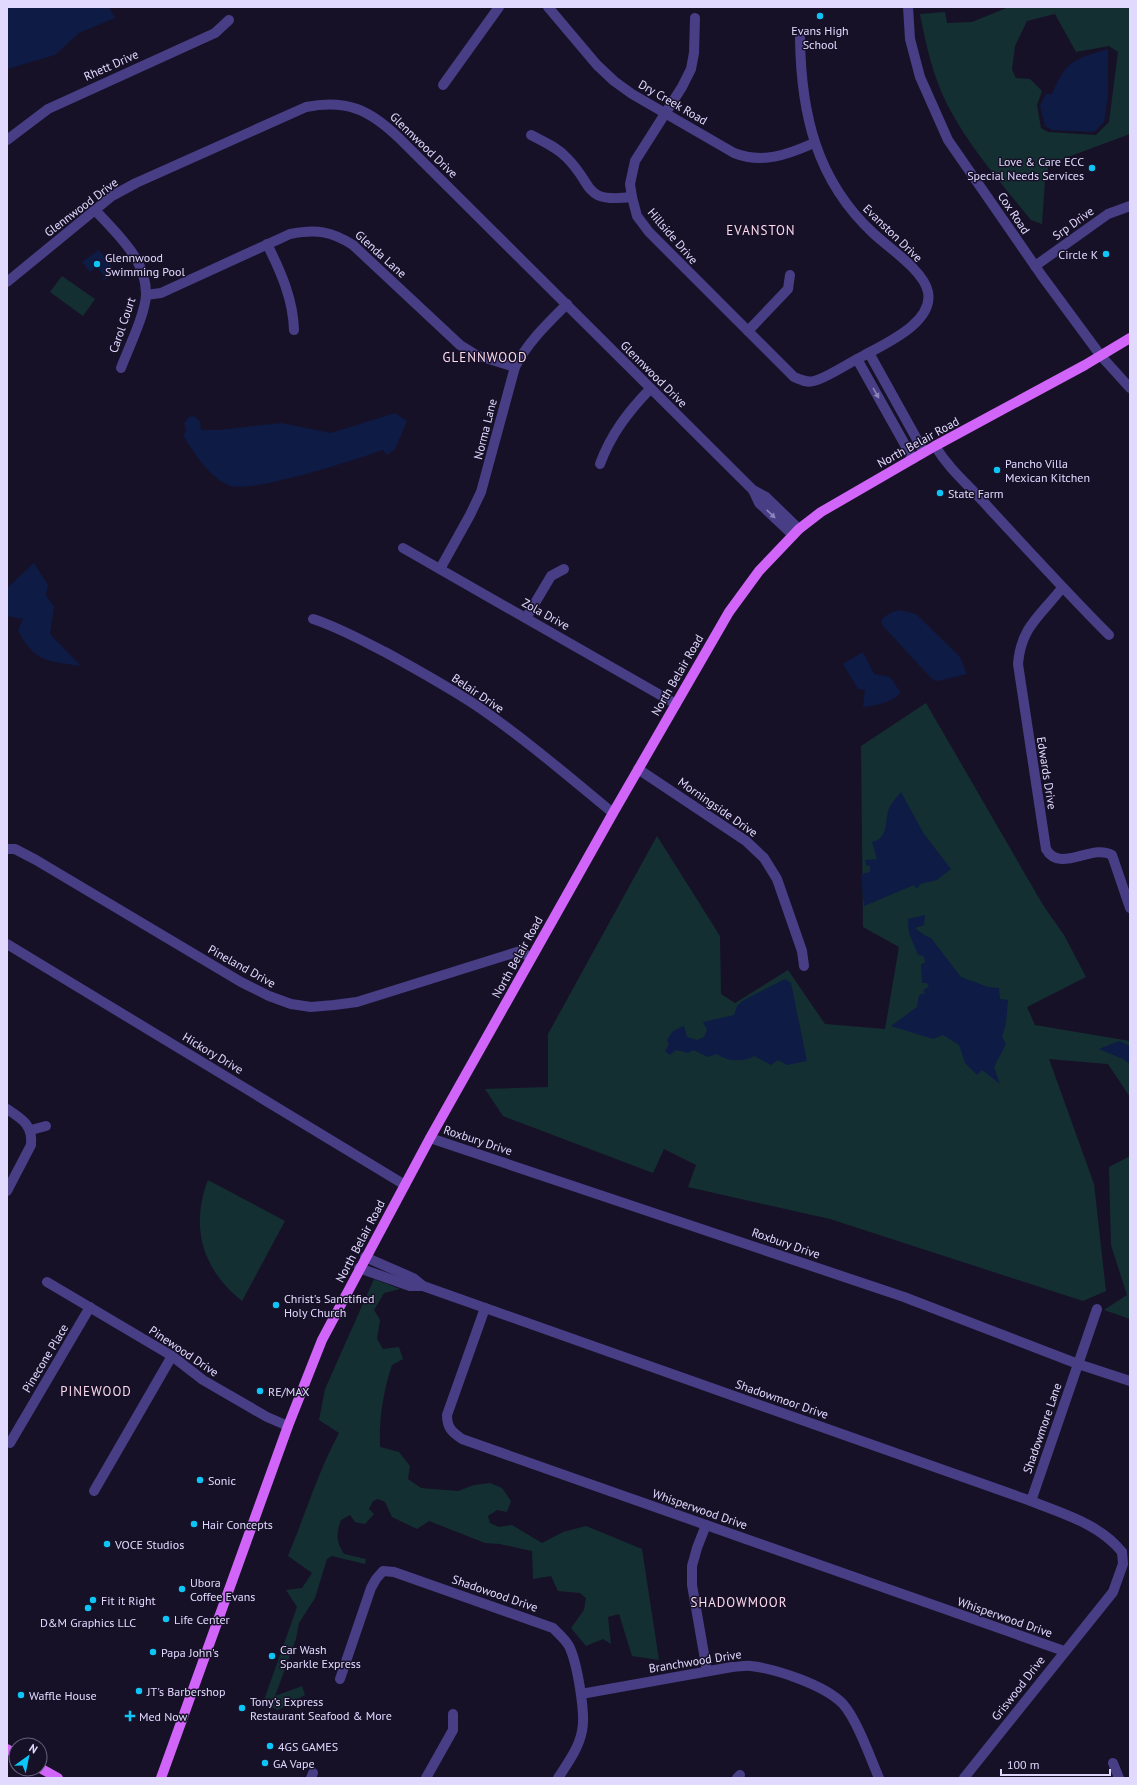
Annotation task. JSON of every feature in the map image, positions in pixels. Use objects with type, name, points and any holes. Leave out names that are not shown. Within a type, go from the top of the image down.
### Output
[{"type":"main road","name":"North Belair Road","points":[[163,1775],[288,1426],[322,1340],[359,1268],[430,1138],[638,769],[729,612],[759,571],[796,532],[821,512],[924,452],[1006,409],[1101,356],[1130,338]]},
{"type":"main road","points":[[48,1772],[58,1778]]},
{"type":"main road","points":[[155,1778],[163,1775]]},
{"type":"street","points":[[443,85],[475,43],[499,7]]},
{"type":"street","name":"Dry Creek Road","points":[[548,7],[577,43],[614,81],[632,94],[666,114],[747,158],[761,159],[782,156],[814,144]]},
{"type":"street","name":"Cox Road","points":[[908,7],[910,39],[920,77],[948,140],[1035,266],[1101,356],[1130,388]]},
{"type":"street","name":"Hillside Drive","points":[[694,18],[694,48],[691,69],[666,114],[636,162],[630,184],[637,216],[649,232],[693,278],[794,377],[803,381],[815,381],[857,359]]},
{"type":"street","name":"Rhett Drive","points":[[7,140],[48,109],[215,32],[229,20]]},
{"type":"street","name":"Evanston Drive","points":[[800,38],[800,74],[814,144],[838,192],[852,211],[872,233],[913,269],[923,280],[928,293],[927,304],[923,315],[917,324],[857,359]]},
{"type":"street","name":"Glennwood Drive","points":[[7,282],[112,196],[136,183],[306,107],[336,104],[353,107],[369,113],[385,124],[753,490],[759,503],[796,532]]},
{"type":"street","points":[[531,135],[560,151],[576,168],[587,186],[595,194],[603,198],[613,200],[632,197]]},
{"type":"street","name":"Srp Drive","points":[[1035,266],[1108,214],[1130,206]]},
{"type":"street","name":"Carol Court","points":[[95,210],[126,244],[143,272],[146,295],[121,368]]},
{"type":"street","name":"Glenda Lane","points":[[146,295],[161,293],[290,234],[307,231],[324,232],[339,236],[353,245],[460,345],[476,355],[515,367]]},
{"type":"street","points":[[267,244],[287,288],[293,313],[294,330]]},
{"type":"street","points":[[748,331],[788,289],[790,275]]},
{"type":"street","name":"Norma Lane","points":[[440,569],[481,492],[515,367],[523,350],[537,333],[567,304]]},
{"type":"street","points":[[869,353],[924,452]]},
{"type":"street","points":[[857,359],[913,459]]},
{"type":"street","points":[[600,464],[616,428],[629,411],[650,389]]},
{"type":"street","points":[[935,446],[948,467],[983,501],[1062,588],[1109,635]]},
{"type":"street","name":"Zola Drive","points":[[403,548],[676,704]]},
{"type":"street","points":[[526,618],[551,576],[564,569]]},
{"type":"street","name":"Edwards Drive","points":[[1062,588],[1028,627],[1022,638],[1019,649],[1018,664],[1046,849],[1055,859],[1062,860],[1099,851],[1106,851],[1112,855],[1130,908]]},
{"type":"street","name":"Belair Drive","points":[[313,619],[330,624],[442,684],[519,737],[613,813]]},
{"type":"street","name":"Morningside Drive","points":[[638,769],[746,841],[764,858],[777,879],[802,950],[804,966]]},
{"type":"street","name":"Pineland Drive","points":[[7,849],[15,849],[36,860],[241,982],[269,996],[291,1004],[311,1007],[357,1002],[520,951],[531,958]]},
{"type":"street","name":"Hickory Drive","points":[[7,944],[405,1185]]},
{"type":"street","points":[[7,1109],[21,1118],[31,1130],[31,1145],[7,1191]]},
{"type":"street","points":[[31,1130],[46,1126]]},
{"type":"street","name":"Roxbury Drive","points":[[430,1138],[904,1297],[1078,1364],[1130,1382]]},
{"type":"street","name":"Shadowmoor Drive","points":[[365,1257],[410,1286],[423,1286],[1030,1501],[1086,1523],[1101,1531],[1126,1551]]},
{"type":"street","name":"Shadowmoor Drive","points":[[359,1268],[393,1275]]},
{"type":"street","name":"Pinewood Drive","points":[[47,1282],[172,1356],[203,1380],[267,1417],[288,1426]]},
{"type":"street","name":"Pinecone Place","points":[[10,1442],[90,1307]]},
{"type":"street","name":"Whisperwood Drive","points":[[485,1308],[448,1416],[447,1425],[462,1439],[1064,1651]]},
{"type":"street","name":"Shadowmore Lane","points":[[1030,1501],[1098,1309]]},
{"type":"street","points":[[94,1491],[172,1356]]},
{"type":"street","points":[[706,1525],[692,1566],[692,1585],[707,1671]]},
{"type":"street","name":"Griswood Drive","points":[[964,1778],[1064,1651],[1113,1592],[1124,1564],[1126,1551]]},
{"type":"street","name":"Shadowood Drive","points":[[340,1679],[371,1588],[383,1571],[409,1577],[553,1628],[562,1636],[570,1647],[581,1694],[584,1719],[582,1732],[558,1778]]},
{"type":"street","name":"Branchwood Drive","points":[[581,1694],[707,1671],[749,1666],[782,1674],[825,1690],[844,1705],[852,1717],[879,1778]]},
{"type":"street","points":[[426,1778],[453,1730],[453,1714]]},
{"type":"street","points":[[1113,1763],[1120,1778]]},
{"type":"green space","points":[[1009,7],[1130,7],[1130,134],[1049,164],[1045,181],[1042,224],[1031,220],[975,150],[956,120],[942,93],[934,71],[927,49],[920,14],[945,12],[947,23],[972,22]],"holes":[[[1055,14],[1076,52],[1109,46],[1118,52],[1109,122],[1096,135],[1048,132],[1041,128],[1037,105],[1042,91],[1030,79],[1016,78],[1012,70],[1015,46],[1027,21]]]},
{"type":"green space","points":[[62,276],[95,299],[83,316],[50,292]]},
{"type":"green space","points":[[926,703],[1043,905],[1064,935],[1086,977],[1027,1007],[1035,1025],[1130,1041],[1130,1097],[1108,1064],[1049,1059],[1094,1184],[1106,1291],[1083,1301],[830,1219],[688,1187],[696,1165],[664,1149],[653,1173],[503,1116],[485,1089],[548,1087],[548,1034],[657,836],[720,936],[721,994],[735,1003],[788,970],[825,1024],[885,1029],[899,947],[863,927],[861,746]]},
{"type":"green space","points":[[1130,1156],[1130,1319],[1104,1310],[1127,1295],[1111,1245],[1109,1167]]},
{"type":"green space","points":[[208,1180],[285,1221],[242,1301],[228,1289],[217,1275],[203,1246],[200,1231],[200,1214]]},
{"type":"green space","points":[[374,1279],[400,1289],[384,1293],[374,1310],[380,1320],[377,1339],[383,1349],[399,1347],[403,1359],[392,1365],[386,1385],[381,1415],[380,1447],[399,1452],[410,1466],[408,1479],[421,1488],[458,1491],[474,1485],[490,1483],[502,1488],[511,1501],[507,1512],[497,1510],[488,1516],[490,1523],[499,1527],[512,1525],[542,1543],[563,1532],[586,1526],[642,1549],[659,1660],[632,1656],[619,1614],[608,1617],[611,1644],[603,1639],[586,1646],[571,1628],[584,1610],[586,1598],[580,1593],[558,1591],[551,1576],[533,1579],[532,1551],[500,1544],[485,1543],[429,1521],[417,1529],[392,1517],[385,1502],[378,1499],[373,1501],[369,1509],[374,1514],[365,1524],[355,1522],[350,1515],[341,1520],[338,1529],[338,1541],[344,1554],[366,1559],[365,1564],[332,1556],[327,1559],[315,1598],[299,1623],[296,1639],[275,1696],[302,1686],[305,1695],[278,1710],[263,1703],[297,1607],[286,1590],[302,1588],[312,1573],[288,1556],[318,1478],[339,1433],[319,1420],[325,1389]]},
{"type":"water","points":[[109,7],[115,18],[79,33],[55,55],[7,69],[7,8]]},
{"type":"water","points":[[1108,49],[1108,94],[1104,122],[1094,132],[1052,130],[1045,126],[1040,106],[1046,94],[1052,94],[1067,67],[1073,62],[1087,55]]},
{"type":"water","name":"Glennwood Swimming Pool","points":[[99,250],[116,272],[104,280],[103,279],[105,277],[97,267],[90,272],[82,262]]},
{"type":"water","points":[[395,413],[407,421],[395,449],[387,455],[383,450],[304,475],[279,481],[240,487],[228,485],[220,481],[207,470],[183,435],[186,431],[184,423],[189,417],[194,416],[200,421],[201,430],[219,430],[281,423],[331,433]]},
{"type":"water","points":[[34,563],[48,585],[46,595],[54,607],[50,634],[81,666],[51,661],[37,655],[30,649],[18,630],[23,619],[7,616],[7,588]]},
{"type":"water","points":[[899,610],[916,614],[960,657],[967,674],[938,681],[932,679],[883,626],[881,620],[890,613]]},
{"type":"water","points":[[863,652],[874,674],[890,677],[901,693],[884,703],[863,707],[865,690],[858,689],[843,664]]},
{"type":"water","points":[[901,792],[924,834],[951,869],[937,880],[920,884],[917,889],[914,885],[864,906],[861,874],[870,872],[870,866],[866,865],[865,860],[877,859],[872,842],[877,840],[883,834],[889,808]]},
{"type":"water","points":[[925,915],[924,925],[915,928],[931,938],[961,977],[988,987],[999,988],[1000,999],[1008,1000],[1006,1023],[1002,1037],[1006,1044],[994,1067],[1000,1084],[982,1070],[977,1075],[965,1063],[959,1045],[943,1035],[933,1039],[891,1026],[917,1007],[919,995],[925,993],[923,990],[929,987],[927,983],[922,983],[921,964],[925,963],[924,956],[918,955],[909,933],[908,919]]},
{"type":"water","points":[[785,979],[791,983],[807,1061],[787,1065],[778,1060],[771,1065],[754,1056],[745,1060],[730,1060],[717,1054],[708,1057],[693,1050],[688,1053],[676,1050],[670,1055],[665,1051],[669,1044],[667,1040],[673,1031],[684,1026],[687,1037],[697,1040],[704,1037],[707,1030],[703,1022],[734,1015],[737,1006],[744,1000]]},
{"type":"water","points":[[1119,1041],[1130,1046],[1130,1064],[1123,1059],[1099,1049]]},
{"type":"place","name":"Evans High School","points":[[820,16]]},
{"type":"place","name":"Love & Care ECC Special Needs Services","points":[[1092,168]]},
{"type":"place","name":"Circle K","points":[[1106,254]]},
{"type":"place","name":"Glennwood Swimming Pool","points":[[97,264]]},
{"type":"place","name":"Pancho Villa Mexican Kitchen","points":[[997,470]]},
{"type":"place","name":"State Farm","points":[[940,493]]},
{"type":"place","name":"Christ's Sanctified Holy Church","points":[[276,1305]]},
{"type":"place","name":"RE/MAX","points":[[260,1391]]},
{"type":"place","name":"Sonic","points":[[200,1480]]},
{"type":"place","name":"Hair Concepts","points":[[194,1524]]},
{"type":"place","name":"VOCE Studios","points":[[107,1544]]},
{"type":"place","name":"Ubora Coffee Evans","points":[[182,1589]]},
{"type":"place","name":"Fit it Right","points":[[93,1600]]},
{"type":"place","name":"D&M Graphics LLC","points":[[88,1608]]},
{"type":"place","name":"Life Center","points":[[166,1619]]},
{"type":"place","name":"Papa John's","points":[[153,1652]]},
{"type":"place","name":"Car Wash Sparkle Express","points":[[272,1656]]},
{"type":"place","name":"JT's Barbershop","points":[[139,1691]]},
{"type":"place","name":"Waffle House","points":[[21,1695]]},
{"type":"place","name":"Tony's Express Restaurant Seafood & More","points":[[242,1708]]},
{"type":"place","name":"Med Now","points":[[130,1716]]},
{"type":"place","name":"4GS GAMES","points":[[270,1746]]},
{"type":"place","name":"GA Vape","points":[[265,1763]]},
{"type":"district","name":"EVANSTON","points":[[761,230]]},
{"type":"district","name":"GLENNWOOD","points":[[485,357]]},
{"type":"district","name":"PINEWOOD","points":[[96,1391]]},
{"type":"district","name":"SHADOWMOOR","points":[[739,1602]]}]
